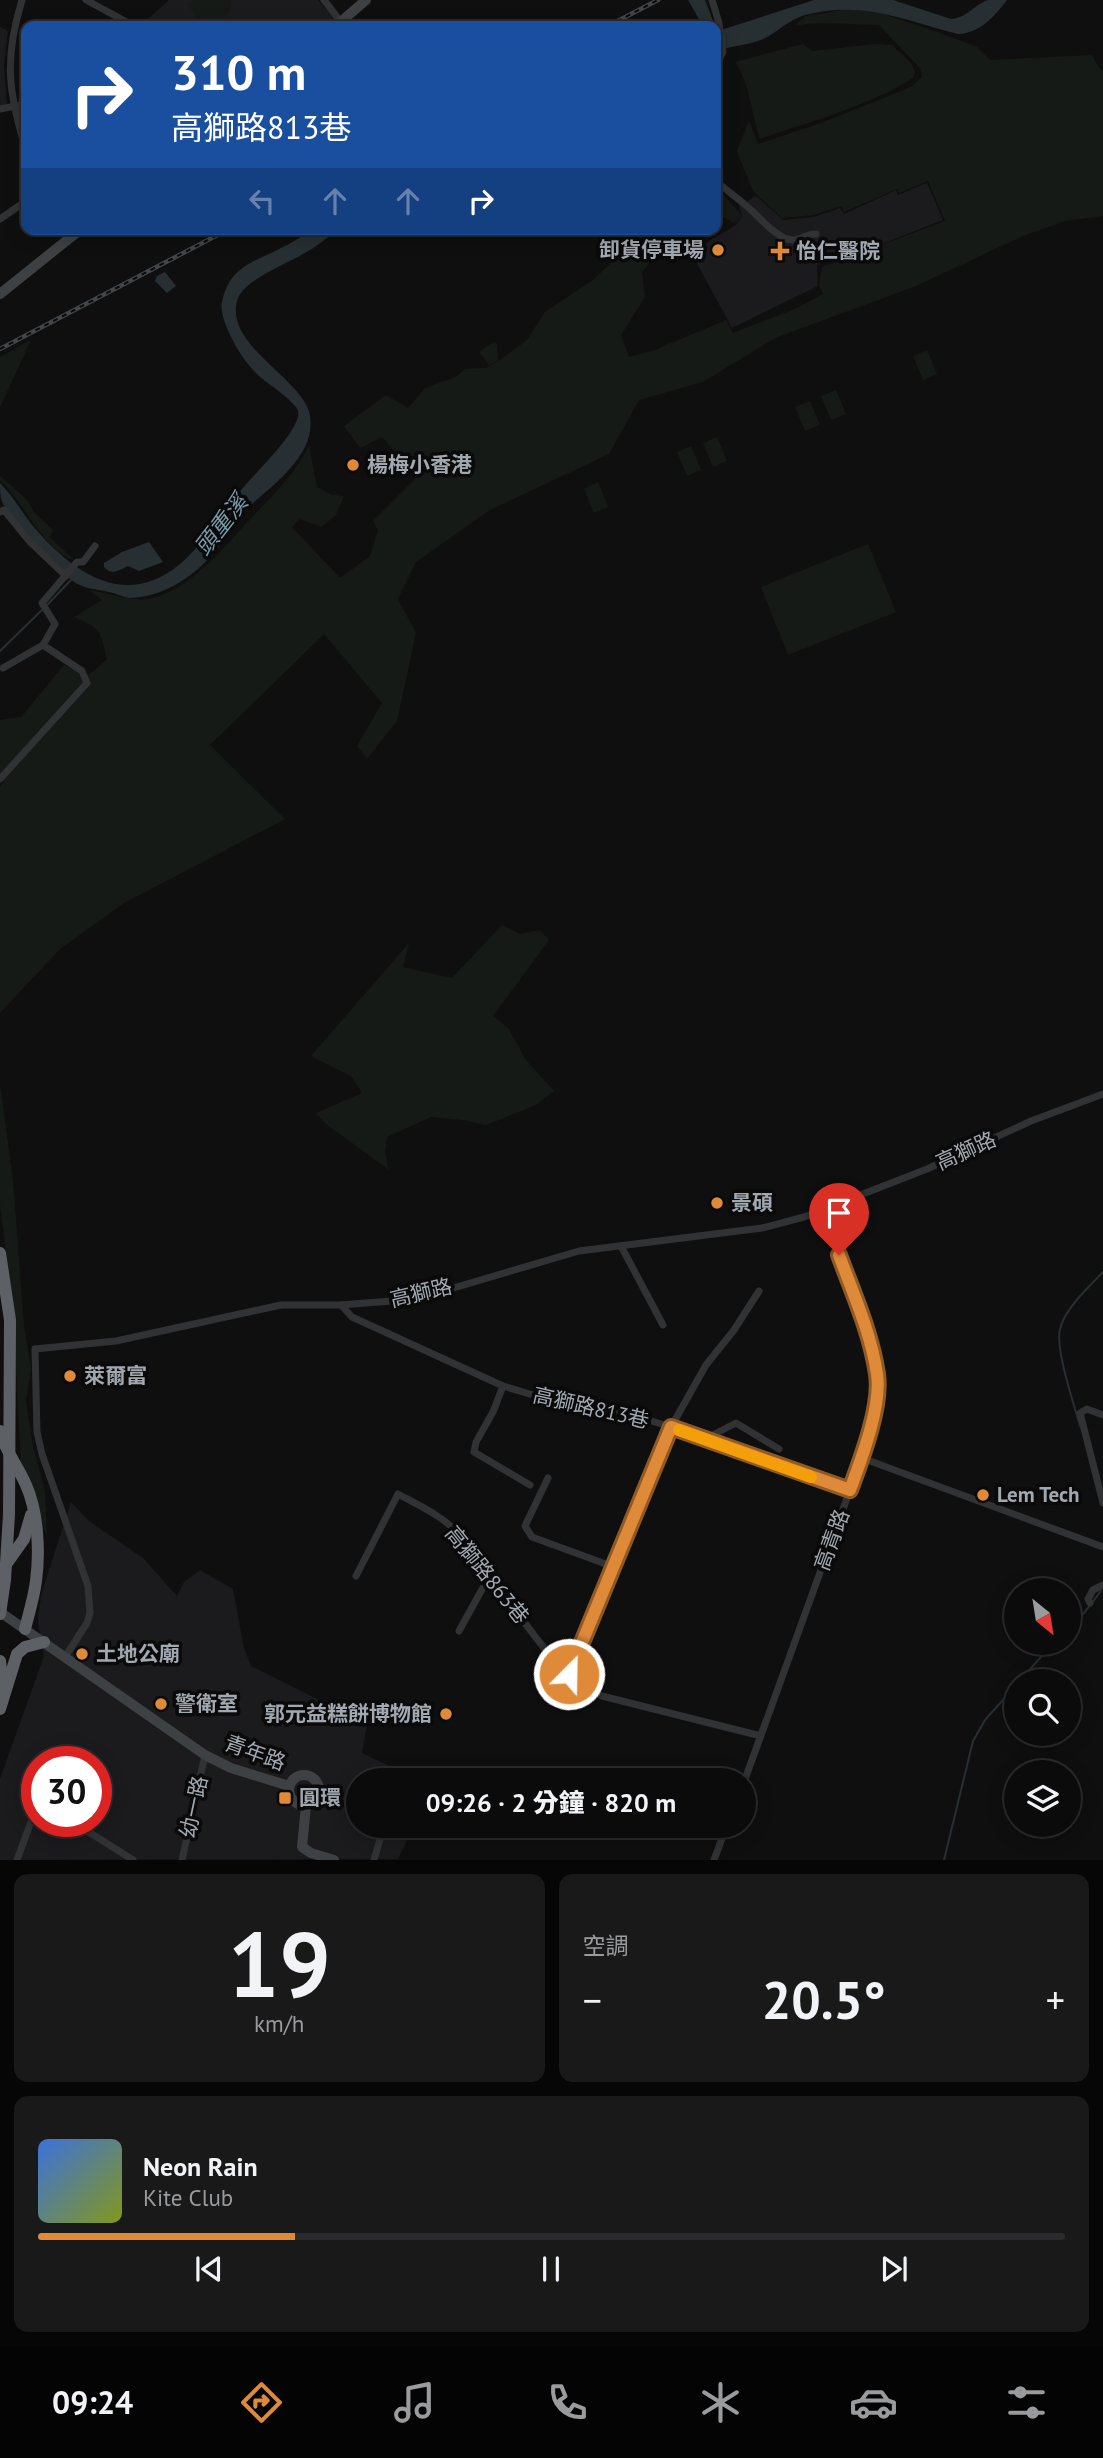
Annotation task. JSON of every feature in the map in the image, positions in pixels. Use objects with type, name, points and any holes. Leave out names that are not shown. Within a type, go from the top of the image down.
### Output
[{"type":"highway","points":[[0,1253],[10,1320],[9,1514],[2,1614]]},
{"type":"highway","points":[[0,1431],[6,1449],[26,1485],[37,1540],[36,1581],[25,1629]]},
{"type":"highway","points":[[0,1573],[24,1539],[32,1511]]},
{"type":"highway","points":[[1,1704],[18,1654],[25,1647],[44,1642]]},
{"type":"highway","points":[[1,1667],[1,1704]]},
{"type":"street","points":[[21,132],[14,107],[9,61],[13,29],[22,0]]},
{"type":"street","points":[[86,0],[125,21]]},
{"type":"street","points":[[324,0],[338,21]]},
{"type":"street","points":[[345,21],[366,0]]},
{"type":"street","points":[[712,0],[718,21]]},
{"type":"street","points":[[721,38],[721,56]]},
{"type":"street","points":[[0,109],[21,105]]},
{"type":"street","points":[[721,185],[764,225],[781,234],[795,240],[807,234],[816,234]]},
{"type":"street","points":[[0,219],[21,204]]},
{"type":"street","points":[[0,294],[68,235]]},
{"type":"street","points":[[0,512],[4,510],[30,542],[67,575]]},
{"type":"street","points":[[3,668],[43,645],[55,625],[42,603],[76,562],[83,562],[95,546]]},
{"type":"street","points":[[0,779],[87,683],[82,671],[43,645]]},
{"type":"street","name":"高獅路","points":[[65,1657],[88,1623],[88,1586],[42,1454],[37,1432],[35,1349],[116,1341],[281,1305],[341,1306],[416,1298],[579,1251],[762,1228],[789,1222],[927,1168],[1031,1121],[1103,1094]]},
{"type":"street","points":[[621,1245],[663,1325]]},
{"type":"street","name":"高青路","points":[[749,1768],[862,1458],[874,1409],[878,1376],[867,1333],[839,1255]]},
{"type":"street","points":[[569,1674],[671,1427],[706,1365],[734,1330],[759,1291]]},
{"type":"street","name":"高獅路813巷","points":[[341,1306],[352,1317],[503,1386],[533,1395],[603,1406],[850,1490]]},
{"type":"street","points":[[503,1386],[493,1412],[476,1442],[474,1452],[530,1485]]},
{"type":"street","points":[[1103,1415],[1087,1409],[1080,1413],[1103,1503]]},
{"type":"street","points":[[705,1439],[736,1423],[779,1449]]},
{"type":"street","points":[[862,1458],[1103,1547]]},
{"type":"street","points":[[548,1478],[525,1526],[532,1537],[614,1567]]},
{"type":"street","name":"高獅路863巷","points":[[356,1576],[398,1494],[451,1526],[558,1665],[590,1690],[602,1696],[761,1736]]},
{"type":"street","points":[[459,1630],[490,1575]]},
{"type":"street","points":[[1090,1603],[1088,1600],[1093,1590],[1103,1585]]},
{"type":"street","name":"青年路","points":[[2,1614],[205,1755],[231,1768],[289,1786]]},
{"type":"street","name":"幼一路","points":[[182,1860],[205,1755]]},
{"type":"street","name":"青年路","points":[[298,1776],[311,1776],[316,1780],[320,1793],[306,1806],[294,1802],[289,1795],[289,1786],[298,1776]]},
{"type":"street","points":[[306,1806],[302,1847],[310,1853],[334,1860]]},
{"type":"street","points":[[17,1860],[25,1837]]},
{"type":"street","points":[[97,1837],[133,1860]]},
{"type":"street","points":[[373,1860],[380,1838]]},
{"type":"street","points":[[714,1860],[722,1838]]},
{"type":"shaded area","points":[[169,0],[318,0],[335,20],[334,21],[145,21]]},
{"type":"shaded area","points":[[193,0],[231,1],[229,13],[220,21],[201,21],[187,5]]},
{"type":"shaded area","points":[[849,9],[874,11],[977,47],[990,60],[1092,55],[1103,70],[1103,216],[1065,221],[1023,236],[916,286],[775,338],[703,382],[639,400],[609,454],[490,510],[416,562],[398,599],[416,633],[397,721],[367,759],[357,746],[382,703],[324,634],[210,745],[285,819],[124,903],[60,949],[0,1013],[0,787],[4,782],[0,775],[0,720],[21,717],[64,665],[89,675],[107,659],[103,642],[95,628],[74,617],[102,600],[89,590],[144,599],[166,593],[192,578],[278,489],[296,468],[309,445],[317,487],[332,495],[344,496],[336,515],[321,527],[300,519],[292,527],[340,578],[370,556],[378,530],[373,521],[417,477],[382,437],[360,448],[344,426],[386,395],[408,408],[425,388],[456,377],[465,369],[485,368],[497,362],[527,340],[545,312],[593,280],[641,235],[672,235],[642,272],[645,297],[621,335],[629,357],[655,350],[726,320],[733,333],[797,308],[823,294],[819,285],[822,267],[945,221],[928,181],[899,193],[897,189],[844,212],[841,206],[814,215],[782,218],[753,191],[737,151],[749,121],[758,144],[821,123],[911,87],[922,77],[920,68],[879,25],[796,25],[806,16]]},
{"type":"shaded area","points":[[0,27],[8,31],[4,65],[7,105],[0,106]]},
{"type":"shaded area","points":[[803,44],[812,51],[876,44],[892,45],[911,63],[915,72],[913,78],[877,97],[760,139],[748,90],[735,62]]},
{"type":"shaded area","name":"怡仁醫院","points":[[927,183],[943,220],[817,265],[818,286],[732,328],[694,258],[709,241],[736,225],[742,216],[739,206],[756,196],[783,220],[814,217],[840,208],[844,214],[896,190],[898,195]]},
{"type":"shaded area","points":[[721,192],[741,216],[735,224],[721,218]]},
{"type":"shaded area","points":[[31,340],[0,407],[0,357]]},
{"type":"shaded area","points":[[497,343],[498,361],[489,365],[479,352],[490,344]]},
{"type":"shaded area","points":[[927,350],[937,374],[923,380],[913,356]]},
{"type":"shaded area","points":[[836,390],[846,414],[831,420],[821,396]]},
{"type":"shaded area","points":[[810,401],[820,425],[805,431],[795,407]]},
{"type":"shaded area","points":[[717,437],[727,461],[713,467],[703,443]]},
{"type":"shaded area","points":[[691,446],[701,470],[687,476],[677,452]]},
{"type":"shaded area","points":[[0,476],[26,499],[35,513],[53,530],[50,537],[74,560],[64,556],[44,537],[0,480]]},
{"type":"shaded area","points":[[598,482],[608,507],[594,513],[584,489]]},
{"type":"shaded area","points":[[868,544],[896,612],[788,655],[761,587]]},
{"type":"shaded area","points":[[502,925],[520,934],[540,930],[549,940],[493,1016],[509,1029],[525,1059],[554,1091],[536,1105],[486,1125],[431,1117],[387,1137],[385,1153],[389,1170],[326,1124],[316,1113],[362,1093],[351,1076],[311,1056],[409,943],[403,967],[452,978]]},
{"type":"shaded area","points":[[0,1084],[13,1180],[24,1326],[31,1369],[26,1401],[33,1447],[45,1491],[47,1537],[21,1467],[13,1310],[0,1205]]},
{"type":"shaded area","points":[[71,1502],[89,1521],[143,1558],[177,1596],[184,1582],[200,1570],[233,1589],[244,1648],[251,1666],[367,1724],[362,1753],[394,1768],[346,1768],[346,1838],[408,1838],[398,1859],[0,1860],[0,1779],[44,1656],[38,1622],[41,1595]]},
{"type":"water","points":[[688,0],[705,0],[713,21],[700,21]]},
{"type":"water","points":[[814,0],[893,0],[951,19],[962,16],[988,0],[1007,0],[986,23],[973,31],[958,34],[883,14],[846,10],[805,15],[757,41],[721,50],[721,30]]},
{"type":"water","name":"頭重溪","points":[[303,235],[330,235],[249,285],[238,298],[236,315],[241,331],[252,346],[305,402],[310,416],[310,430],[301,455],[246,511],[204,563],[175,585],[152,595],[129,598],[74,582],[11,516],[1,498],[0,483],[47,542],[81,570],[100,579],[119,584],[139,584],[159,578],[180,564],[202,541],[295,425],[298,411],[295,406],[244,359],[226,325],[222,308],[226,290],[237,273],[252,262]]},
{"type":"water","points":[[165,272],[176,286],[167,293],[155,281],[157,276]]},
{"type":"water","points":[[149,542],[163,562],[139,571],[128,566],[113,572],[104,567],[104,563],[122,552]]},
{"type":"waterway","points":[[46,606],[71,580]]},
{"type":"waterway","points":[[0,651],[42,610]]},
{"type":"waterway","points":[[1080,1426],[1060,1350],[1060,1329],[1072,1306],[1103,1272]]},
{"type":"waterway","points":[[1082,1615],[1101,1591]]},
{"type":"waterway","points":[[1030,1669],[1042,1656]]},
{"type":"waterway","points":[[944,1860],[973,1741],[985,1720],[1004,1699]]},
{"type":"railway","points":[[618,21],[658,0]]},
{"type":"railway","points":[[0,349],[218,235]]},
{"type":"slow traffic","points":[[679,1430],[811,1477]]},
{"type":"place","name":"卸貨停車場","points":[[718,250]]},
{"type":"place","name":"怡仁醫院","points":[[780,251]]},
{"type":"place","name":"楊梅小香港","points":[[353,465]]},
{"type":"place","name":"景碩","points":[[717,1203]]},
{"type":"place","name":"萊爾富","points":[[70,1376]]},
{"type":"place","name":"Lem Tech","points":[[983,1495]]},
{"type":"place","name":"土地公廟","points":[[82,1654]]},
{"type":"place","name":"警衛室","points":[[161,1704]]},
{"type":"place","name":"郭元益糕餅博物館","points":[[446,1714]]},
{"type":"place","name":"圓環","points":[[285,1798]]},
{"type":"route","points":[[569,1674],[671,1427],[850,1490],[867,1443],[878,1376],[867,1333],[839,1255]]}]
